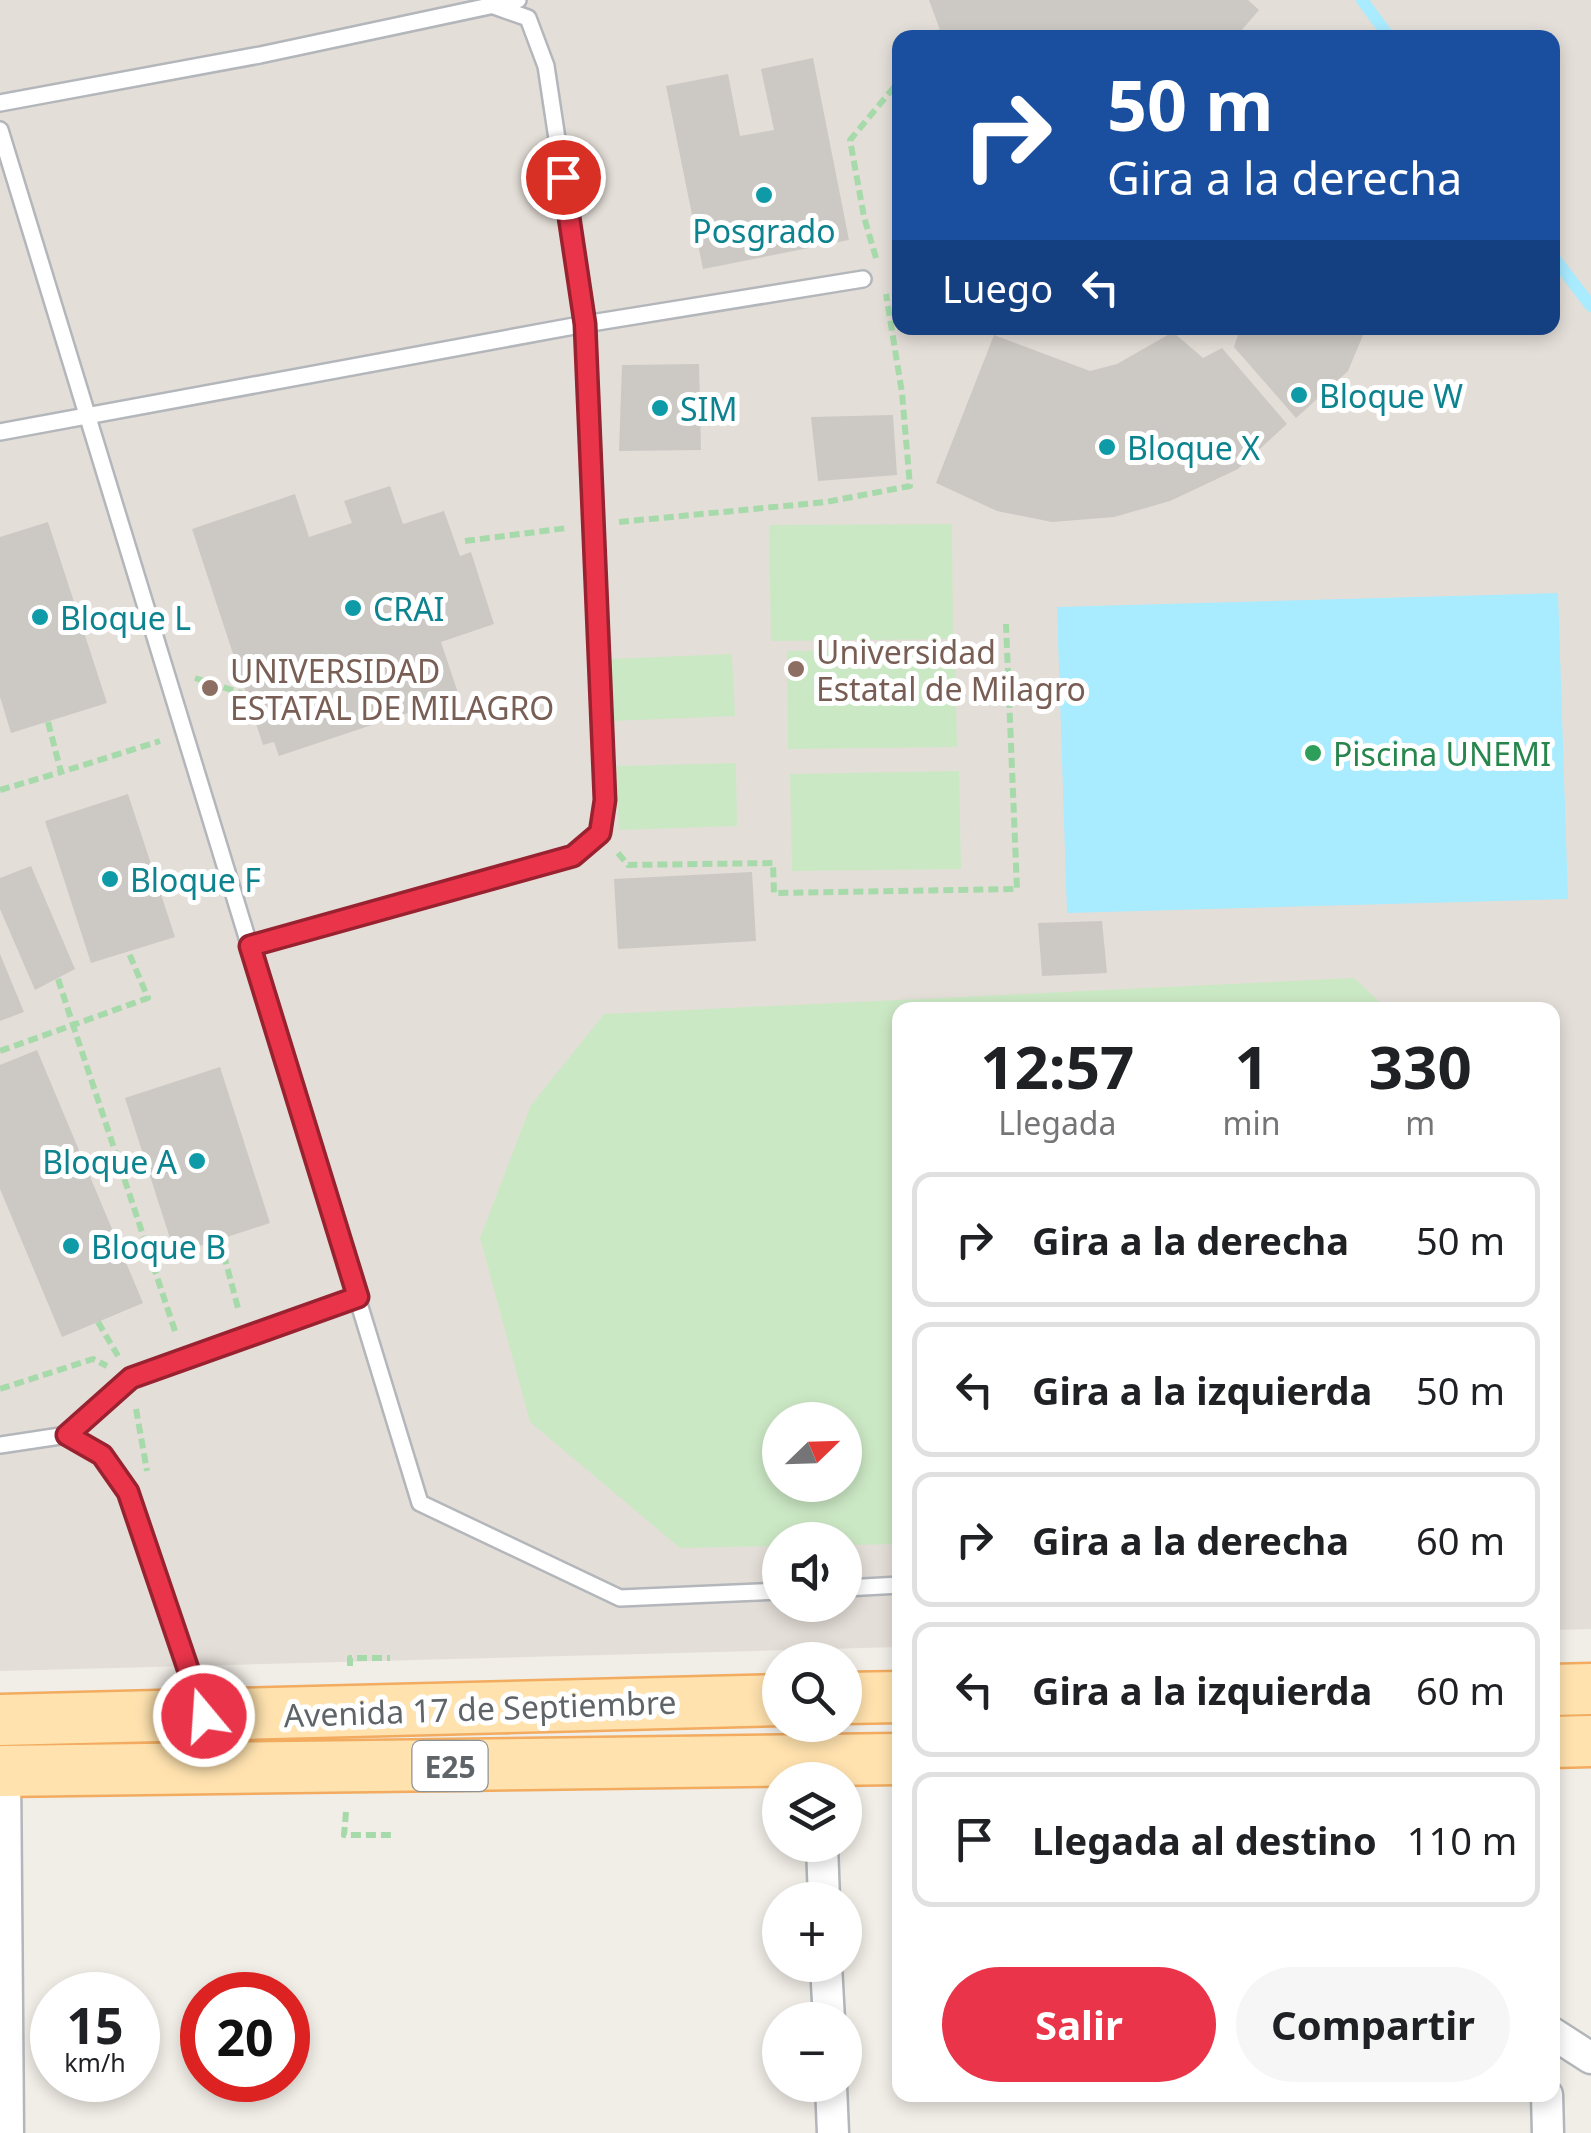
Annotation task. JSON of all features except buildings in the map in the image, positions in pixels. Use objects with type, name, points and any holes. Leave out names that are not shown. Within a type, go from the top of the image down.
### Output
[{"type":"main road","points":[[1560,1690],[1591,1689]]},
{"type":"main road","points":[[862,1698],[892,1697]]},
{"type":"main road","name":"Avenida 17 de Septiembre","points":[[0,1720],[762,1700]]},
{"type":"main road","points":[[1560,1742],[1591,1741]]},
{"type":"main road","name":"Avenida 17 de Septiembre","points":[[862,1765],[892,1761]]},
{"type":"main road","name":"Avenida 17 de Septiembre","points":[[2,1771],[762,1771]]},
{"type":"street","points":[[2,1771],[8,2133]]},
{"type":"street","points":[[1560,2038],[1591,2058]]},
{"type":"street","points":[[832,2102],[833,2133]]},
{"type":"street","points":[[1547,2102],[1548,2133]]},
{"type":"lane","points":[[0,103],[260,56],[518,0]]},
{"type":"lane","points":[[250,946],[573,856],[600,833],[605,800],[585,324],[546,66],[528,18],[491,6]]},
{"type":"lane","points":[[0,130],[420,1503],[620,1598],[762,1592]]},
{"type":"lane","points":[[0,432],[585,324],[863,279]]},
{"type":"lane","points":[[0,1444],[67,1435],[131,1378],[358,1297]]},
{"type":"lane","points":[[67,1435],[102,1455],[128,1492],[210,1716],[272,1696]]},
{"type":"lane","points":[[862,1587],[892,1586]]},
{"type":"lane","points":[[506,1690],[678,1702]]},
{"type":"path","points":[[879,268],[864,217],[850,140],[892,90]]},
{"type":"path","points":[[884,285],[892,333]]},
{"type":"path","points":[[465,541],[826,502],[910,486],[892,335]]},
{"type":"path","points":[[600,833],[628,864],[773,863],[774,893],[1017,889],[1006,624]]},
{"type":"path","points":[[165,668],[246,696]]},
{"type":"path","points":[[48,722],[62,772]]},
{"type":"path","points":[[0,790],[185,733]]},
{"type":"path","points":[[0,1051],[148,998],[128,952]]},
{"type":"path","points":[[58,979],[185,1359]]},
{"type":"path","points":[[220,1240],[245,1338]]},
{"type":"path","points":[[98,1322],[131,1378]]},
{"type":"path","points":[[0,1389],[93,1359],[131,1378]]},
{"type":"path","points":[[358,1812],[344,1812],[344,1835],[391,1835]]},
{"type":"shaded area","name":"Universidad Estatal de Milagro","points":[[0,0],[1591,0],[1591,1629],[1560,1630],[1560,1002],[892,1002],[892,1647],[862,1648],[862,1642],[762,1642],[762,1651],[0,1671]]},
{"type":"green space","points":[[952,524],[953,639],[771,641],[769,525]]},
{"type":"green space","points":[[955,649],[957,747],[788,749],[787,651]]},
{"type":"green space","points":[[732,654],[735,716],[612,721],[609,659]]},
{"type":"green space","points":[[736,763],[737,826],[619,830],[617,766]]},
{"type":"green space","points":[[959,771],[961,869],[792,871],[790,774]]},
{"type":"green space","points":[[1354,978],[1380,1002],[892,1002],[892,1544],[862,1545],[862,1522],[762,1522],[762,1546],[680,1548],[530,1422],[480,1238],[531,1105],[604,1014]]},
{"type":"water","name":"Piscina UNEMI","points":[[1558,593],[1568,899],[1067,913],[1057,607]]},
{"type":"waterway","points":[[1362,0],[1384,30]]},
{"type":"waterway","points":[[1560,265],[1591,306]]},
{"type":"place","name":"Posgrado","points":[[764,195]]},
{"type":"place","name":"Bloque W","points":[[1299,395]]},
{"type":"place","name":"SIM","points":[[660,408]]},
{"type":"place","name":"Bloque X","points":[[1107,447]]},
{"type":"place","name":"CRAI","points":[[353,608]]},
{"type":"place","name":"Bloque L","points":[[40,617]]},
{"type":"place","name":"Universidad Estatal de Milagro","points":[[796,669]]},
{"type":"place","name":"UNIVERSIDAD ESTATAL DE MILAGRO","points":[[210,688]]},
{"type":"place","name":"Piscina UNEMI","points":[[1313,753]]},
{"type":"place","name":"Bloque F","points":[[110,879]]},
{"type":"place","name":"Bloque A","points":[[197,1161]]},
{"type":"place","name":"Bloque B","points":[[71,1246]]},
{"type":"route","points":[[204,1716],[128,1492],[102,1455],[67,1435],[131,1378],[358,1297],[250,946],[573,856],[600,833],[605,800],[585,324],[563,177]]}]
